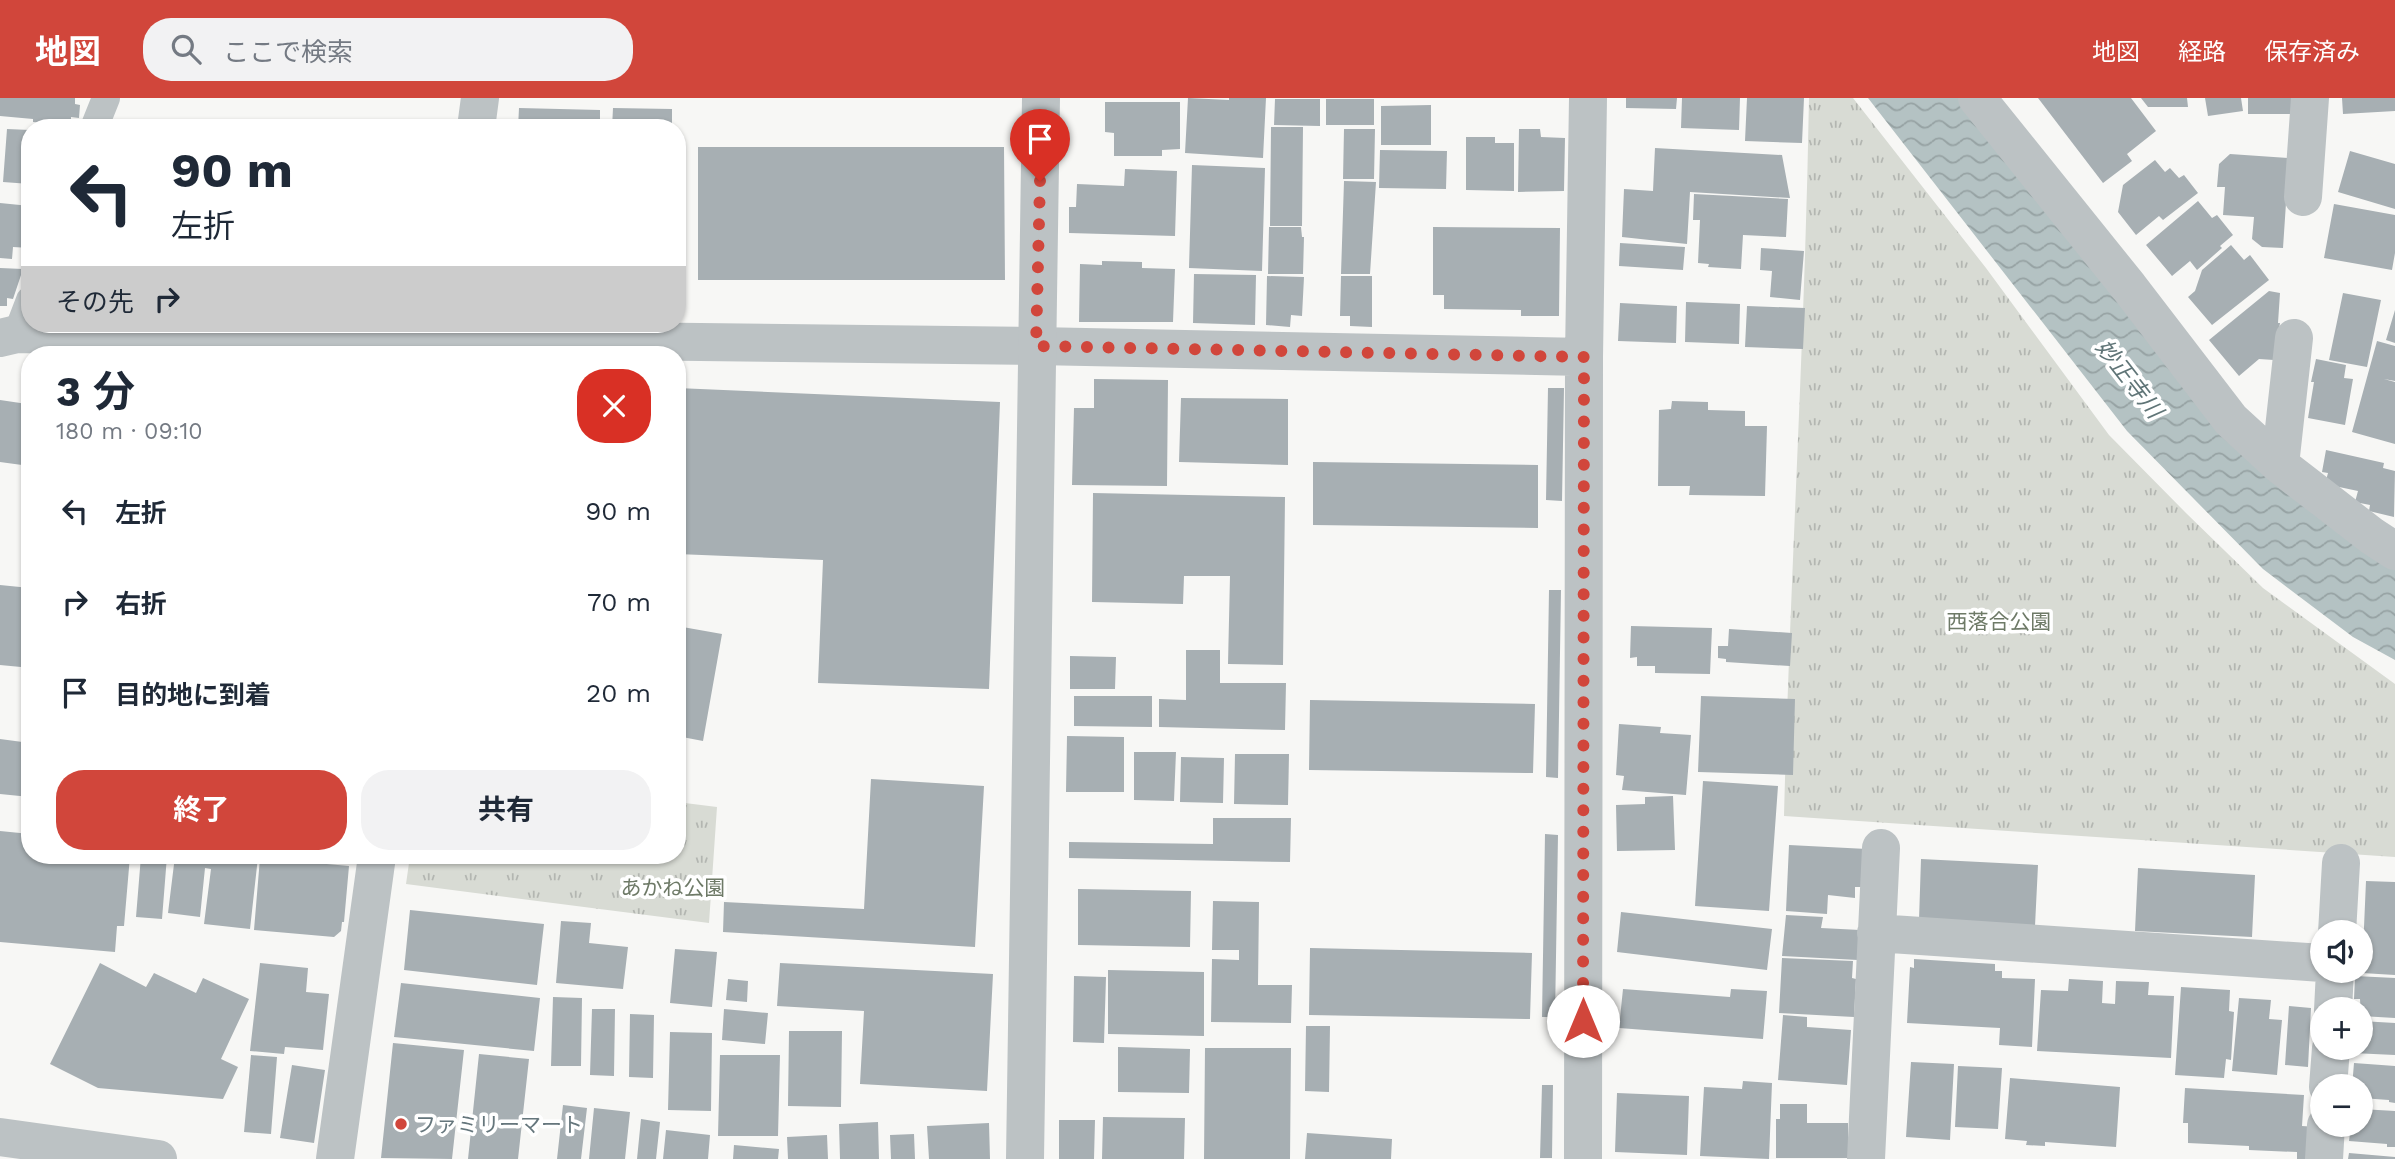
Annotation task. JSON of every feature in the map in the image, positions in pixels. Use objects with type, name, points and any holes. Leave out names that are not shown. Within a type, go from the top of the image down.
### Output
[{"type":"street","points":[[477,119],[480,98]]},
{"type":"street","points":[[1026,1159],[1041,98]]},
{"type":"street","points":[[1583,1159],[1584,357],[1588,98]]},
{"type":"street","points":[[1976,98],[2129,287],[2231,420],[2280,465],[2395,551]]},
{"type":"street","points":[[2303,197],[2310,98]]},
{"type":"street","points":[[89,333],[188,345],[449,340],[1036,346],[1584,357]]},
{"type":"street","points":[[2280,465],[2294,338]]},
{"type":"street","points":[[1866,1159],[1881,848]]},
{"type":"street","points":[[2338,920],[2341,863]]},
{"type":"street","points":[[335,1159],[376,864]]},
{"type":"street","points":[[1876,933],[2310,962]]},
{"type":"street","points":[[0,1137],[158,1159]]},
{"type":"street","points":[[2324,1159],[2325,1137]]},
{"type":"lane","points":[[98,119],[106,98]]},
{"type":"green space","name":"西落合公園","points":[[1809,98],[1853,98],[1986,268],[2109,435],[2263,588],[2395,684],[2395,857],[1784,816]]},
{"type":"green space","name":"あかね公園","points":[[686,803],[717,807],[709,923],[406,884],[409,864],[686,864]]},
{"type":"water","name":"妙正寺川","points":[[1868,98],[1964,98],[2276,479],[2395,570],[2395,660],[2353,637],[2263,569],[2127,431]]},
{"type":"building","points":[[0,98],[75,98],[75,104],[80,105],[79,118],[33,119],[0,116]]},
{"type":"building","points":[[1188,98],[1266,98],[1263,158],[1185,153]]},
{"type":"building","points":[[1626,98],[1677,98],[1676,109],[1626,108]]},
{"type":"building","points":[[1682,98],[1740,98],[1739,130],[1681,128]]},
{"type":"building","points":[[1747,98],[1804,98],[1802,143],[1745,141]]},
{"type":"building","points":[[2038,98],[2131,98],[2156,131],[2127,154],[2132,161],[2103,183]]},
{"type":"building","points":[[2141,98],[2187,98],[2188,107],[2148,107]]},
{"type":"building","points":[[2205,98],[2241,98],[2243,111],[2208,116]]},
{"type":"building","points":[[2248,98],[2294,98],[2294,114],[2248,114]]},
{"type":"building","points":[[2342,98],[2395,98],[2395,111],[2343,114]]},
{"type":"building","points":[[1275,99],[1320,99],[1320,126],[1274,125]]},
{"type":"building","points":[[1326,99],[1374,99],[1374,125],[1326,125]]},
{"type":"building","points":[[1105,102],[1180,102],[1180,149],[1162,150],[1162,156],[1114,156],[1114,133],[1105,132]]},
{"type":"building","points":[[1431,105],[1431,145],[1381,145],[1381,106]]},
{"type":"building","points":[[519,108],[600,110],[600,119],[518,119]]},
{"type":"building","points":[[613,108],[672,109],[672,119],[612,119]]},
{"type":"building","points":[[1271,127],[1303,127],[1302,226],[1270,226]]},
{"type":"building","points":[[7,129],[21,130],[21,183],[3,182]]},
{"type":"building","points":[[1344,129],[1375,129],[1374,179],[1343,179]]},
{"type":"building","points":[[1519,129],[1540,129],[1541,137],[1565,138],[1564,191],[1518,192]]},
{"type":"building","points":[[1466,137],[1495,137],[1495,143],[1514,143],[1514,191],[1466,190]]},
{"type":"building","points":[[698,147],[1004,147],[1005,280],[698,280]]},
{"type":"building","points":[[1655,148],[1782,155],[1790,198],[1690,192],[1687,244],[1622,237],[1624,189],[1653,191]]},
{"type":"building","points":[[1380,150],[1447,151],[1446,189],[1379,188]]},
{"type":"building","points":[[2350,151],[2395,164],[2395,209],[2338,192]]},
{"type":"building","points":[[2230,154],[2289,158],[2283,248],[2262,247],[2252,239],[2254,217],[2223,215],[2225,187],[2217,187],[2219,164]]},
{"type":"building","points":[[2155,160],[2165,172],[2170,168],[2179,178],[2184,175],[2198,193],[2163,220],[2159,216],[2136,235],[2118,212],[2123,185]]},
{"type":"building","points":[[1192,165],[1265,168],[1262,271],[1189,268]]},
{"type":"building","points":[[1125,169],[1177,171],[1175,236],[1069,233],[1069,207],[1076,207],[1077,184],[1124,186]]},
{"type":"building","points":[[1344,181],[1376,182],[1370,274],[1341,274]]},
{"type":"building","points":[[1694,194],[1788,199],[1786,237],[1743,235],[1741,269],[1708,267],[1709,264],[1698,263],[1700,220],[1693,220]]},
{"type":"building","points":[[2198,201],[2212,218],[2217,215],[2233,235],[2197,270],[2190,261],[2172,276],[2146,245]]},
{"type":"building","points":[[0,203],[21,205],[21,247],[13,247],[12,259],[0,258]]},
{"type":"building","points":[[2334,204],[2395,215],[2392,270],[2324,258]]},
{"type":"building","points":[[1269,227],[1301,227],[1304,237],[1303,274],[1268,274]]},
{"type":"building","points":[[1433,227],[1560,228],[1559,316],[1521,316],[1521,310],[1444,309],[1444,295],[1433,295]]},
{"type":"building","points":[[1620,243],[1685,247],[1683,270],[1619,266]]},
{"type":"building","points":[[2231,245],[2244,260],[2250,255],[2269,280],[2212,325],[2188,297],[2195,291],[2202,270]]},
{"type":"building","points":[[1761,248],[1804,251],[1800,300],[1770,297],[1772,271],[1760,270]]},
{"type":"building","points":[[1102,261],[1142,262],[1142,268],[1175,269],[1173,322],[1079,322],[1080,264],[1102,265]]},
{"type":"building","points":[[0,268],[21,269],[13,299],[7,298],[7,306],[0,306]]},
{"type":"building","points":[[1194,274],[1256,275],[1255,325],[1193,323]]},
{"type":"building","points":[[1267,276],[1304,277],[1302,316],[1291,315],[1290,327],[1266,325]]},
{"type":"building","points":[[1341,276],[1372,276],[1372,327],[1350,326],[1350,316],[1340,316]]},
{"type":"building","points":[[2269,291],[2280,293],[2280,323],[2274,360],[2259,359],[2239,376],[2209,340]]},
{"type":"building","points":[[2343,293],[2381,300],[2367,367],[2329,360]]},
{"type":"building","points":[[1686,302],[1740,304],[1739,344],[1685,342]]},
{"type":"building","points":[[1620,303],[1677,306],[1676,343],[1618,341]]},
{"type":"building","points":[[1747,306],[1805,308],[1803,349],[1745,347]]},
{"type":"building","points":[[2395,310],[2395,343],[2386,340]]},
{"type":"building","points":[[2377,341],[2395,346],[2395,381],[2384,379],[2395,382],[2395,444],[2352,432]]},
{"type":"building","points":[[2316,359],[2346,365],[2344,378],[2353,379],[2345,425],[2308,418]]},
{"type":"building","points":[[1094,379],[1168,380],[1167,486],[1072,485],[1074,408],[1094,408]]},
{"type":"building","points":[[686,388],[1000,402],[989,689],[818,683],[823,560],[686,554]]},
{"type":"building","points":[[1548,388],[1564,388],[1562,501],[1546,500]]},
{"type":"building","points":[[1181,398],[1288,399],[1288,465],[1179,462]]},
{"type":"building","points":[[0,400],[21,403],[21,465],[0,462]]},
{"type":"building","points":[[1672,401],[1708,402],[1708,410],[1745,411],[1745,426],[1767,426],[1765,496],[1689,495],[1690,486],[1658,486],[1659,410],[1671,409]]},
{"type":"building","points":[[2326,450],[2384,463],[2383,468],[2395,471],[2394,517],[2369,511],[2370,505],[2355,502],[2358,491],[2325,484],[2328,473],[2322,472]]},
{"type":"building","points":[[1313,462],[1538,465],[1538,528],[1313,525]]},
{"type":"building","points":[[1093,493],[1285,497],[1283,665],[1228,664],[1230,576],[1184,576],[1183,604],[1092,602]]},
{"type":"building","points":[[0,585],[21,587],[21,667],[0,665]]},
{"type":"building","points":[[1549,590],[1561,590],[1558,778],[1546,777]]},
{"type":"building","points":[[1631,626],[1712,628],[1710,674],[1655,673],[1655,666],[1637,666],[1637,657],[1630,658]]},
{"type":"building","points":[[686,628],[722,634],[703,741],[686,738]]},
{"type":"building","points":[[1729,629],[1792,633],[1790,666],[1726,662],[1726,659],[1718,658],[1718,646],[1728,646]]},
{"type":"building","points":[[1186,650],[1220,650],[1220,683],[1286,683],[1285,730],[1159,727],[1159,699],[1186,700]]},
{"type":"building","points":[[1070,656],[1116,657],[1115,689],[1070,689]]},
{"type":"building","points":[[1074,696],[1152,696],[1152,727],[1074,726]]},
{"type":"building","points":[[1701,696],[1795,699],[1793,775],[1698,772]]},
{"type":"building","points":[[1310,700],[1535,704],[1533,773],[1309,770]]},
{"type":"building","points":[[1619,724],[1661,727],[1660,733],[1691,735],[1686,795],[1622,790],[1624,776],[1616,775]]},
{"type":"building","points":[[1067,736],[1124,737],[1124,792],[1066,792]]},
{"type":"building","points":[[0,739],[21,742],[21,796],[0,794]]},
{"type":"building","points":[[1134,752],[1176,752],[1174,801],[1134,800]]},
{"type":"building","points":[[1235,754],[1289,754],[1288,805],[1234,804]]},
{"type":"building","points":[[1181,757],[1224,758],[1223,803],[1180,802]]},
{"type":"building","points":[[871,779],[984,786],[975,947],[723,932],[724,902],[864,909]]},
{"type":"building","points":[[1703,781],[1778,786],[1769,911],[1695,906]]},
{"type":"building","points":[[1673,796],[1675,850],[1617,851],[1616,805],[1645,804],[1645,797]]},
{"type":"building","points":[[1213,818],[1291,818],[1290,862],[1069,858],[1069,842],[1213,844]]},
{"type":"building","points":[[0,831],[21,833],[21,864],[129,864],[124,926],[117,926],[115,952],[0,942]]},
{"type":"building","points":[[1545,834],[1558,835],[1555,1017],[1542,1017]]},
{"type":"building","points":[[1789,845],[1867,849],[1865,887],[1855,887],[1855,898],[1828,895],[1827,914],[1786,911]]},
{"type":"building","points":[[1921,859],[2038,865],[2035,926],[1919,920]]},
{"type":"building","points":[[140,864],[166,864],[162,919],[136,917]]},
{"type":"building","points":[[174,864],[257,864],[250,929],[204,924],[211,869],[205,868],[200,917],[168,913]]},
{"type":"building","points":[[260,864],[349,866],[344,922],[341,931],[334,937],[254,930]]},
{"type":"building","points":[[2138,868],[2255,875],[2252,937],[2135,931]]},
{"type":"building","points":[[2366,881],[2395,882],[2395,975],[2373,974],[2373,920],[2364,920]]},
{"type":"building","points":[[1078,889],[1191,891],[1190,947],[1078,945]]},
{"type":"building","points":[[1213,901],[1259,902],[1258,985],[1292,985],[1291,1023],[1211,1022],[1212,959],[1239,960],[1239,950],[1212,950]]},
{"type":"building","points":[[410,910],[544,924],[537,985],[404,970]]},
{"type":"building","points":[[1621,912],[1772,929],[1767,970],[1617,952]]},
{"type":"building","points":[[1786,915],[1823,917],[1821,928],[1860,930],[1858,960],[1782,956]]},
{"type":"building","points":[[561,921],[591,923],[589,943],[628,947],[623,989],[556,983]]},
{"type":"building","points":[[1310,948],[1532,953],[1530,1019],[1309,1015]]},
{"type":"building","points":[[675,949],[717,952],[712,1007],[670,1003]]},
{"type":"building","points":[[1782,958],[1853,961],[1852,978],[1856,979],[1854,1017],[1779,1013]]},
{"type":"building","points":[[1914,959],[1995,964],[1995,971],[2002,971],[2002,978],[2035,979],[2032,1047],[1999,1045],[2000,1028],[1907,1023],[1910,967],[1914,968]]},
{"type":"building","points":[[100,963],[146,987],[154,973],[196,993],[203,978],[249,999],[221,1059],[238,1067],[223,1099],[98,1088],[50,1064]]},
{"type":"building","points":[[260,963],[308,968],[306,992],[329,994],[323,1050],[285,1047],[284,1054],[250,1051]]},
{"type":"building","points":[[780,963],[993,974],[987,1091],[860,1084],[864,1011],[777,1006]]},
{"type":"building","points":[[1108,970],[1204,972],[1204,1036],[1108,1034]]},
{"type":"building","points":[[1074,976],[1106,977],[1104,1043],[1073,1042]]},
{"type":"building","points":[[2373,977],[2395,978],[2395,1018],[2373,1017],[2373,997],[2354,997],[2355,983],[2373,983]]},
{"type":"building","points":[[728,979],[748,981],[747,1002],[726,1000]]},
{"type":"building","points":[[2069,979],[2103,981],[2102,1003],[2115,1004],[2116,981],[2149,982],[2148,995],[2174,996],[2171,1058],[2037,1051],[2041,990],[2068,991]]},
{"type":"building","points":[[401,983],[540,998],[534,1051],[394,1037]]},
{"type":"building","points":[[2181,987],[2230,990],[2229,1011],[2234,1012],[2231,1060],[2226,1059],[2224,1078],[2175,1075]]},
{"type":"building","points":[[1623,989],[1730,997],[1731,989],[1767,991],[1763,1039],[1619,1028]]},
{"type":"building","points":[[553,997],[582,998],[581,1066],[551,1066]]},
{"type":"building","points":[[2239,998],[2271,1000],[2269,1019],[2282,1020],[2277,1075],[2232,1071]]},
{"type":"building","points":[[2289,1006],[2310,1008],[2308,1067],[2285,1065]]},
{"type":"building","points":[[592,1009],[615,1009],[614,1076],[590,1075]]},
{"type":"building","points":[[724,1009],[768,1013],[765,1044],[722,1040]]},
{"type":"building","points":[[630,1014],[654,1015],[653,1078],[629,1077]]},
{"type":"building","points":[[1783,1015],[1807,1017],[1807,1027],[1851,1030],[1847,1085],[1778,1080]]},
{"type":"building","points":[[2373,1022],[2395,1023],[2395,1055],[2373,1054]]},
{"type":"building","points":[[1306,1026],[1330,1026],[1329,1092],[1305,1091]]},
{"type":"building","points":[[789,1031],[842,1031],[841,1107],[788,1106]]},
{"type":"building","points":[[670,1032],[712,1033],[711,1111],[668,1110]]},
{"type":"building","points":[[393,1043],[464,1050],[452,1159],[381,1158]]},
{"type":"building","points":[[1118,1047],[1190,1049],[1189,1093],[1118,1092]]},
{"type":"building","points":[[1205,1048],[1291,1048],[1290,1159],[1204,1159]]},
{"type":"building","points":[[479,1054],[529,1059],[518,1159],[468,1159]]},
{"type":"building","points":[[251,1055],[277,1057],[271,1134],[244,1132]]},
{"type":"building","points":[[720,1055],[780,1055],[778,1136],[718,1136]]},
{"type":"building","points":[[1911,1062],[1954,1064],[1950,1140],[1906,1137]]},
{"type":"building","points":[[2354,1063],[2395,1066],[2395,1103],[2373,1099],[2373,1074],[2353,1074]]},
{"type":"building","points":[[292,1065],[325,1070],[314,1143],[280,1138]]},
{"type":"building","points":[[1958,1066],[2002,1068],[1998,1129],[1955,1127]]},
{"type":"building","points":[[2010,1078],[2120,1087],[2116,1147],[2045,1142],[2045,1146],[2026,1145],[2027,1141],[2005,1139]]},
{"type":"building","points":[[1743,1081],[1772,1083],[1769,1159],[1700,1156],[1704,1087],[1742,1089]]},
{"type":"building","points":[[1542,1085],[1553,1085],[1552,1158],[1540,1158]]},
{"type":"building","points":[[2185,1088],[2304,1095],[2302,1126],[2310,1127],[2310,1137],[2317,1137],[2316,1149],[2305,1159],[2297,1159],[2297,1152],[2188,1143],[2188,1123],[2183,1123]]},
{"type":"building","points":[[1617,1093],[1689,1096],[1687,1155],[1615,1152]]},
{"type":"building","points":[[1780,1104],[1807,1104],[1807,1123],[1848,1123],[1848,1158],[1776,1158],[1776,1119],[1780,1119]]},
{"type":"building","points":[[563,1105],[587,1108],[581,1159],[557,1159]]},
{"type":"building","points":[[594,1108],[630,1112],[625,1159],[589,1159]]},
{"type":"building","points":[[2373,1110],[2395,1111],[2395,1147],[2349,1141],[2350,1137],[2373,1137]]},
{"type":"building","points":[[1103,1117],[1185,1118],[1184,1159],[1102,1159]]},
{"type":"building","points":[[641,1119],[660,1122],[656,1159],[637,1159]]},
{"type":"building","points":[[1059,1120],[1095,1120],[1094,1159],[1059,1159]]},
{"type":"building","points":[[878,1122],[879,1159],[840,1159],[839,1124]]},
{"type":"building","points":[[989,1123],[990,1159],[929,1159],[927,1126]]},
{"type":"building","points":[[666,1130],[710,1135],[708,1159],[663,1159]]},
{"type":"building","points":[[1307,1133],[1392,1139],[1391,1159],[1305,1159]]},
{"type":"building","points":[[914,1134],[915,1159],[891,1159],[890,1135]]},
{"type":"building","points":[[827,1135],[828,1159],[788,1159],[787,1137]]},
{"type":"building","points":[[734,1145],[779,1149],[778,1159],[733,1159]]},
{"type":"building","points":[[2349,1153],[2395,1157],[2395,1159],[2348,1159]]},
{"type":"place","name":"ファミリーマート","points":[[401,1124]]},
{"type":"route","points":[[1040,181],[1036,346],[1584,357],[1583,1021]]}]
